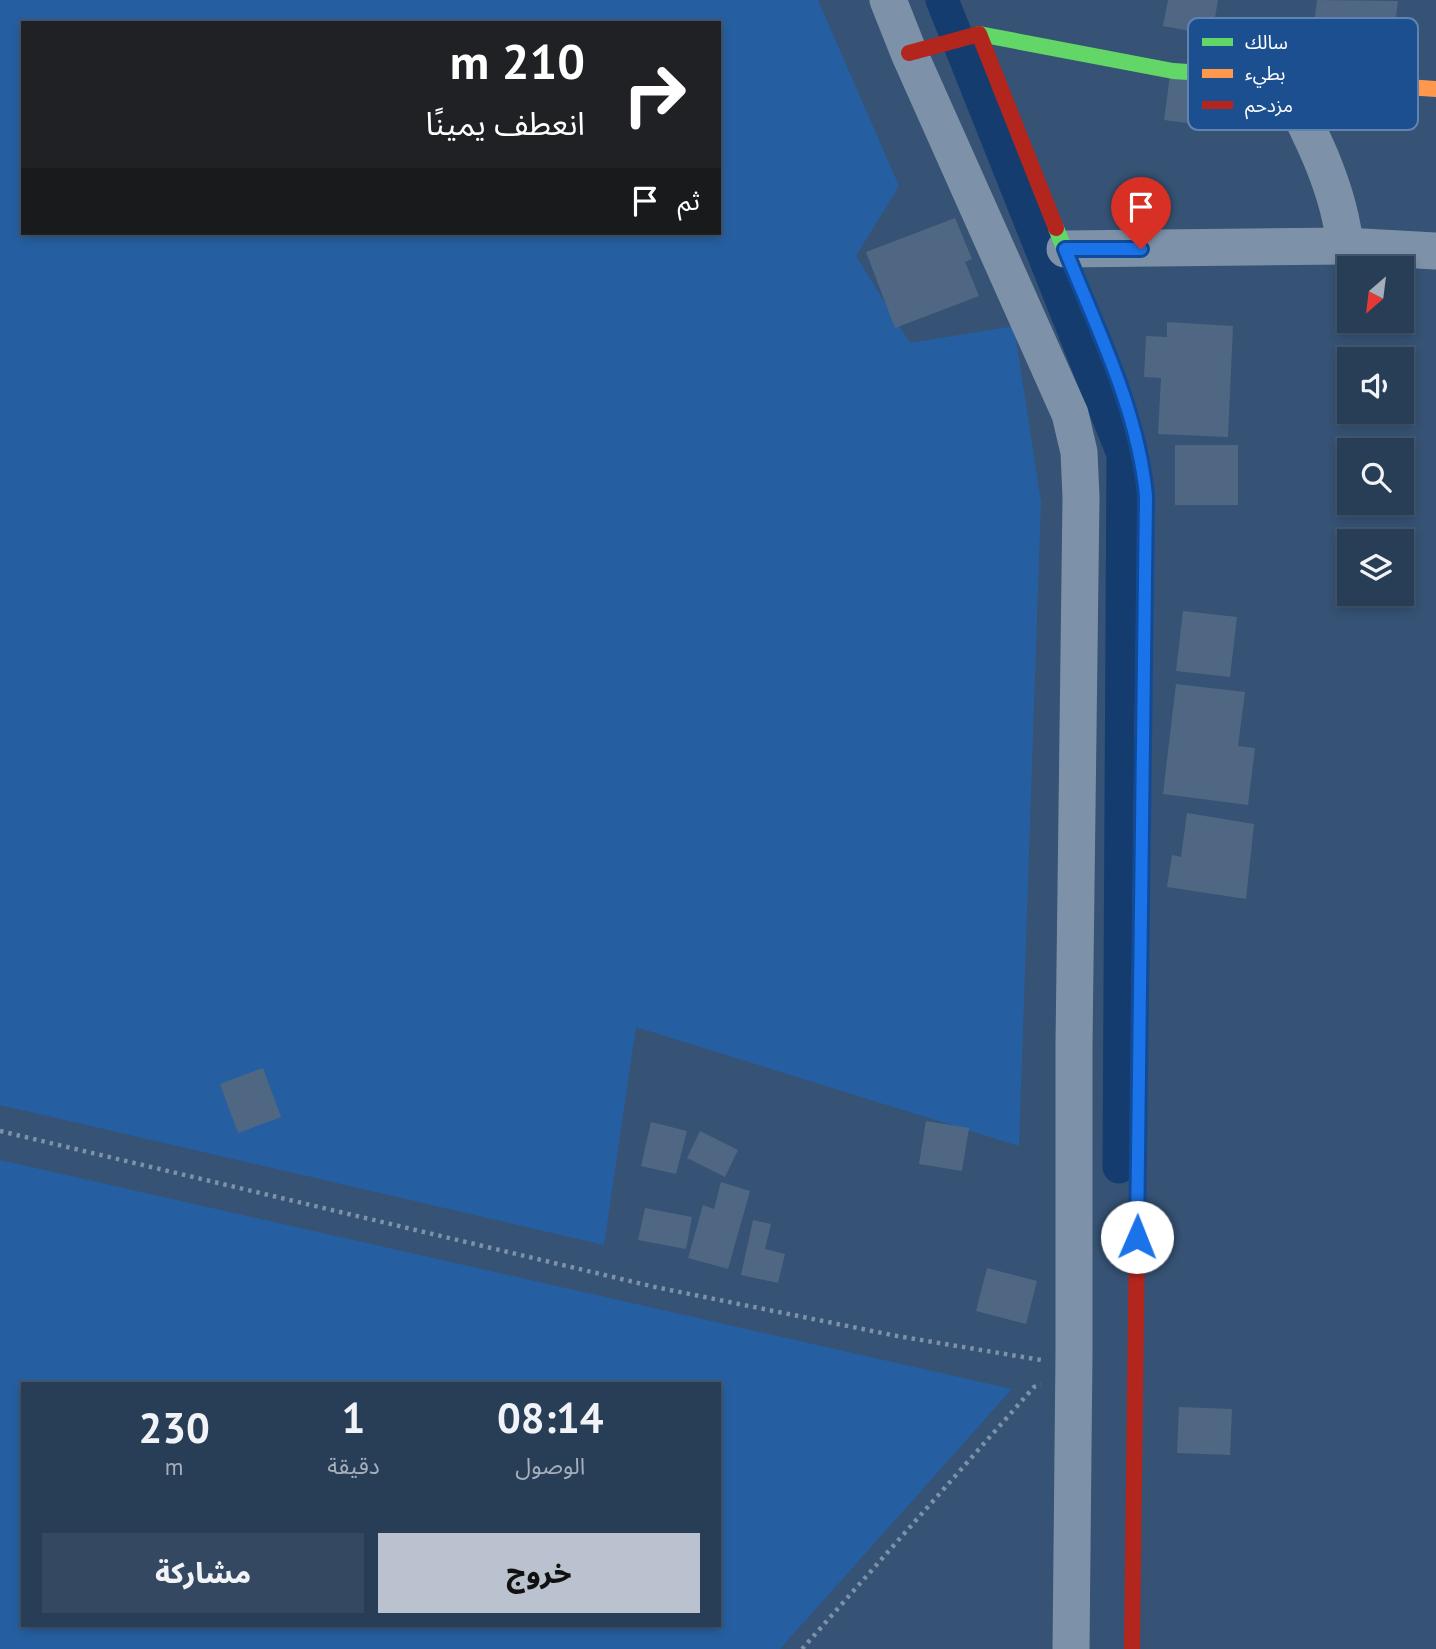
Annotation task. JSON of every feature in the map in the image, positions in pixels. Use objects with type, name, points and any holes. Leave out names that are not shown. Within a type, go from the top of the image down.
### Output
[{"type":"street","points":[[888,0],[919,50],[1070,414],[1079,452],[1082,496],[1074,1045],[1071,1649]]},
{"type":"street","points":[[919,50],[971,36],[1188,72]]},
{"type":"street","points":[[971,36],[1065,249],[1134,425],[1143,463],[1146,496],[1132,1649]]},
{"type":"street","points":[[1418,88],[1436,89]]},
{"type":"street","points":[[1307,130],[1340,210],[1345,246]]},
{"type":"street","points":[[1065,249],[1345,246],[1436,251]]},
{"type":"path","points":[[0,1131],[656,1287],[1025,1359],[1074,1362]]},
{"type":"path","points":[[802,1649],[1034,1387],[1074,1362]]},
{"type":"shaded area","points":[[0,0],[818,0],[899,186],[856,256],[910,343],[1014,326],[1041,502],[1019,1146],[636,1027],[604,1245],[0,1105]]},
{"type":"shaded area","points":[[0,1160],[1012,1389],[780,1649],[0,1649]]},
{"type":"building","points":[[1168,0],[1218,0],[1215,18],[1188,18],[1188,31],[1163,26]]},
{"type":"building","points":[[1317,0],[1398,1],[1396,18],[1315,18]]},
{"type":"building","points":[[1170,75],[1188,78],[1188,123],[1164,120]]},
{"type":"building","points":[[955,218],[972,259],[965,262],[979,296],[895,328],[866,252]]},
{"type":"building","points":[[1167,322],[1233,326],[1228,437],[1158,434],[1161,378],[1144,377],[1146,336],[1167,337]]},
{"type":"building","points":[[1175,445],[1238,445],[1238,505],[1175,505]]},
{"type":"building","points":[[1183,611],[1237,617],[1230,677],[1176,671]]},
{"type":"building","points":[[1176,684],[1245,692],[1238,746],[1255,748],[1248,805],[1163,794]]},
{"type":"building","points":[[1187,813],[1254,824],[1246,899],[1167,887],[1172,855],[1181,857]]},
{"type":"building","points":[[263,1068],[281,1117],[238,1133],[220,1084]]},
{"type":"building","points":[[926,1121],[969,1128],[962,1171],[919,1164]]},
{"type":"building","points":[[651,1122],[687,1131],[676,1174],[641,1166]]},
{"type":"building","points":[[700,1131],[738,1150],[725,1177],[687,1158]]},
{"type":"building","points":[[721,1182],[750,1191],[728,1269],[688,1258],[703,1205],[714,1209]]},
{"type":"building","points":[[645,1208],[692,1217],[686,1249],[638,1240]]},
{"type":"building","points":[[753,1220],[771,1224],[765,1249],[785,1254],[778,1283],[741,1275]]},
{"type":"building","points":[[987,1268],[1037,1281],[1026,1324],[976,1311]]},
{"type":"building","points":[[1179,1407],[1232,1409],[1230,1455],[1177,1453]]},
{"type":"waterway","points":[[942,0],[1123,454],[1119,1167]]},
{"type":"traffic: fast","points":[[979,34],[1188,72]]},
{"type":"traffic: fast","points":[[1056,228],[1123,394],[1141,462],[1146,496],[1143,704]]},
{"type":"traffic: slow","points":[[1418,88],[1436,89]]},
{"type":"traffic: slow","points":[[1138,1145],[1143,704]]},
{"type":"traffic: jam","points":[[909,53],[979,34],[1056,228]]},
{"type":"traffic: jam","points":[[1132,1649],[1138,1145]]},
{"type":"route","points":[[1137,1237],[1146,496],[1143,463],[1134,425],[1065,249],[1141,249]]}]
